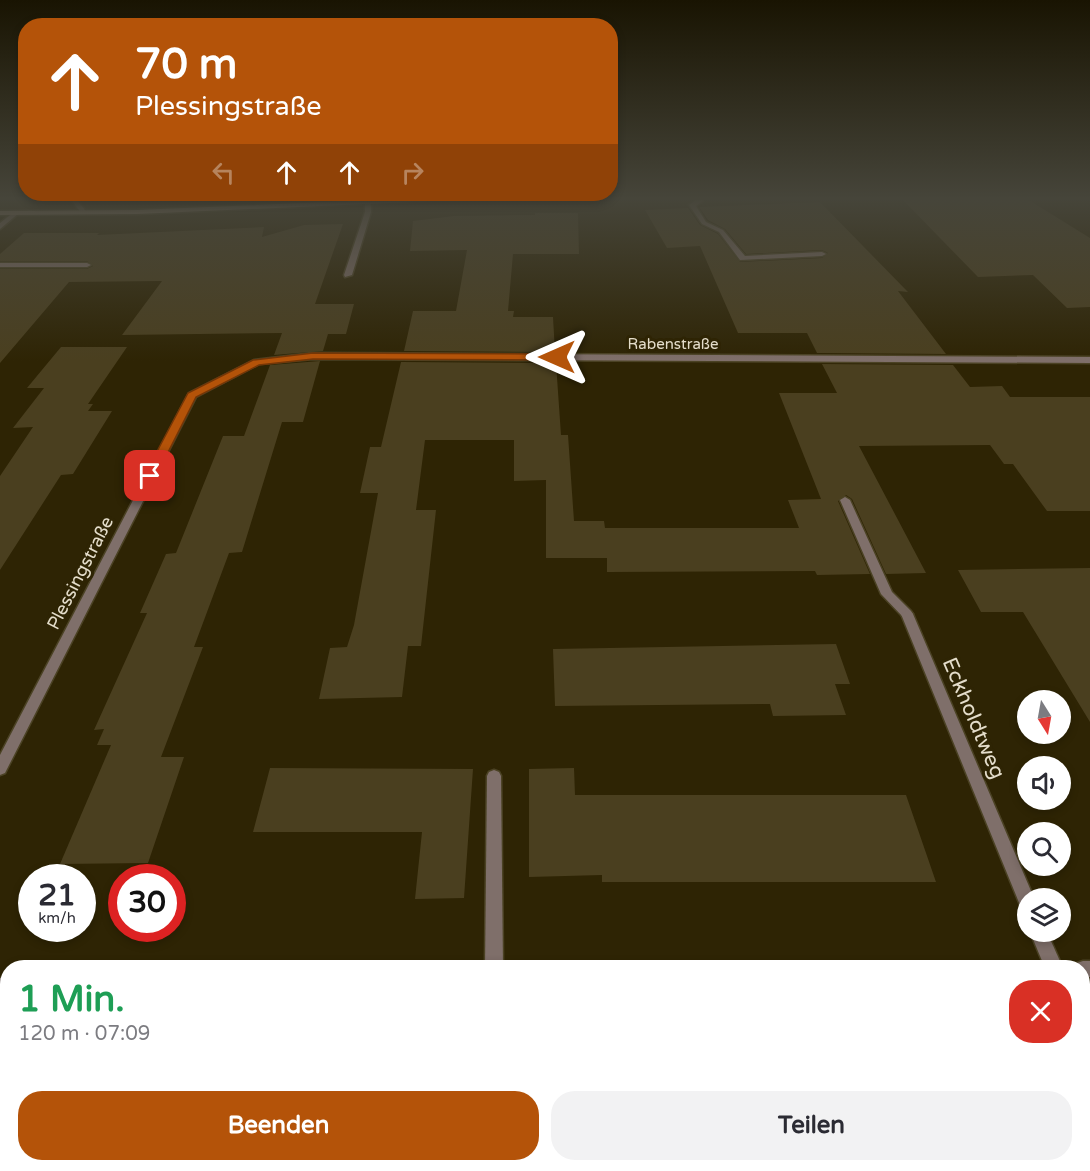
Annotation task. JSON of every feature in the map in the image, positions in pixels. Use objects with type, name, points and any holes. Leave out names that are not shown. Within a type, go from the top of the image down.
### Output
[{"type":"street","points":[[348,275],[355,252]]},
{"type":"street","points":[[738,252],[743,258],[822,254]]},
{"type":"street","points":[[0,265],[87,265]]},
{"type":"street","name":"Rabenstraße","points":[[257,362],[313,356],[1090,360]]},
{"type":"street","name":"Plessingstraße","points":[[0,769],[192,395],[257,362]]},
{"type":"street","name":"Eckholdtweg","points":[[845,500],[887,594],[907,614],[1021,888]]},
{"type":"street","points":[[494,776],[494,960]]},
{"type":"street","points":[[1043,942],[1051,960]]},
{"type":"building","points":[[3,252],[333,252],[315,304],[354,304],[346,334],[328,334],[323,351],[274,355],[282,333],[122,335],[162,281],[69,282],[0,363],[0,269],[87,269],[93,266],[87,261],[0,261],[0,254]]},
{"type":"building","points":[[467,252],[579,252],[579,254],[513,254],[508,311],[514,311],[513,317],[553,317],[555,352],[404,351],[413,311],[456,311]]},
{"type":"building","points":[[702,252],[732,252],[740,262],[822,258],[828,253],[825,252],[869,252],[908,292],[898,291],[946,354],[817,353],[807,333],[738,333]]},
{"type":"building","points":[[744,252],[791,252],[746,254]]},
{"type":"building","points":[[953,252],[1090,252],[1090,307],[1067,308],[1033,275],[978,277]]},
{"type":"building","points":[[61,347],[127,347],[88,404],[93,404],[88,411],[112,411],[73,474],[61,475],[0,570],[0,476],[33,427],[13,428],[44,388],[27,388]]},
{"type":"building","points":[[320,361],[303,422],[282,422],[242,552],[229,553],[194,647],[203,647],[161,757],[184,757],[148,863],[60,864],[111,745],[97,745],[104,729],[94,730],[147,613],[140,613],[166,554],[176,553],[223,436],[244,436],[270,365]]},
{"type":"building","points":[[401,362],[556,363],[561,435],[568,435],[574,521],[604,521],[605,528],[799,528],[788,500],[821,499],[779,393],[837,393],[822,364],[953,365],[970,387],[1002,386],[1010,397],[1090,397],[1090,511],[1047,511],[1013,464],[1004,464],[990,445],[859,446],[926,573],[886,574],[852,499],[846,495],[838,501],[870,574],[817,575],[815,571],[607,572],[607,558],[546,558],[546,480],[514,481],[514,440],[425,440],[416,510],[436,510],[421,646],[408,646],[402,697],[319,699],[330,648],[347,647],[354,625],[378,493],[360,493],[370,447],[381,447]]},
{"type":"building","points":[[1090,568],[1090,722],[1023,612],[981,612],[958,570]]},
{"type":"building","points":[[836,644],[850,684],[835,684],[846,715],[773,716],[770,704],[555,706],[553,649]]},
{"type":"building","points":[[270,768],[473,769],[464,898],[415,899],[422,832],[253,832]]},
{"type":"building","points":[[574,768],[575,795],[906,795],[936,882],[602,882],[602,875],[529,877],[529,769]]},
{"type":"route","points":[[150,476],[192,395],[257,362],[313,356],[557,357]]}]
